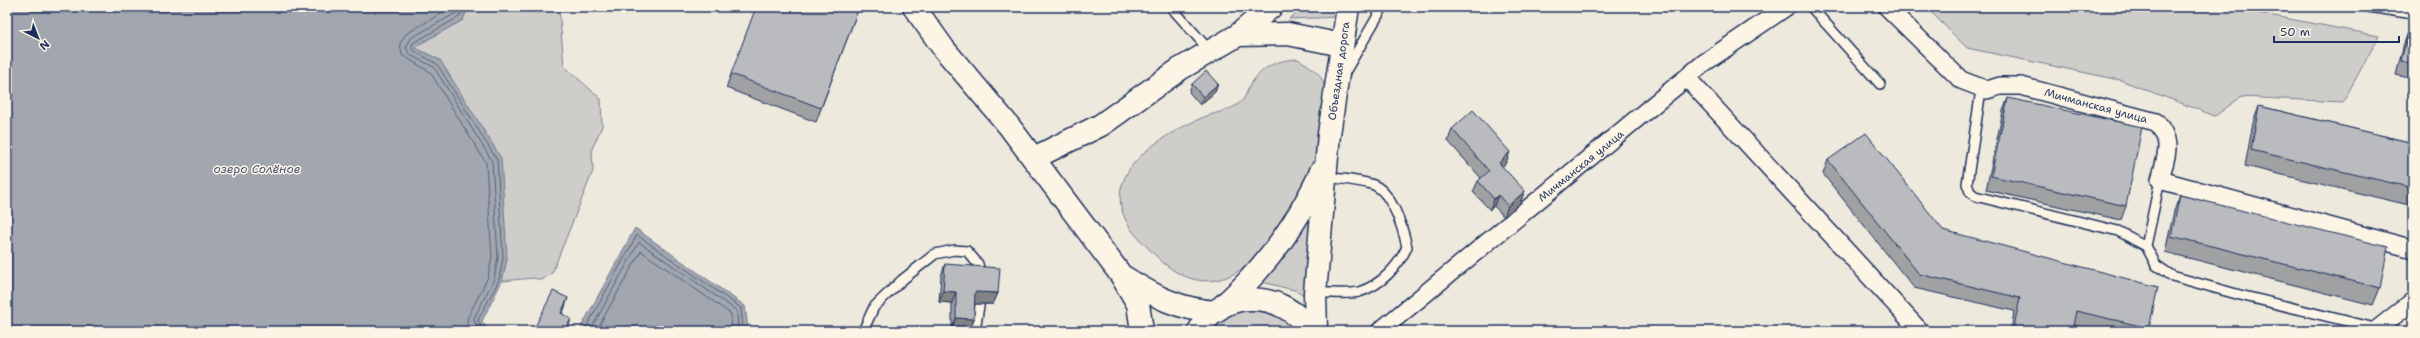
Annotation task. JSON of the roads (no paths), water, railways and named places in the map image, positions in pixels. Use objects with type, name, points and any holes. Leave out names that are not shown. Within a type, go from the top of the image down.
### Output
[{"type":"main road","points":[[914,7],[944,49],[1034,158],[1121,275],[1138,304],[1142,331]]},
{"type":"main road","points":[[1034,158],[1101,125],[1210,50],[1238,34],[1271,7]]},
{"type":"main road","name":"Объездная дорога","points":[[1330,134],[1348,7]]},
{"type":"main road","points":[[1238,34],[1288,34],[1342,45]]},
{"type":"main road","points":[[1316,331],[1315,293],[1330,134]]},
{"type":"main road","points":[[1199,331],[1257,272],[1300,213],[1320,176],[1330,134]]},
{"type":"main road","points":[[1121,275],[1168,302],[1184,308],[1216,312]]},
{"type":"main road","points":[[1193,331],[1216,312],[1239,300],[1268,300],[1291,310],[1301,319],[1310,331]]},
{"type":"street","name":"Мичманская улица","points":[[1380,331],[1704,63],[1786,7]]},
{"type":"street","points":[[1887,7],[1961,80],[1981,90]]},
{"type":"street","points":[[1687,78],[1920,331]]},
{"type":"street","name":"Мичманская улица","points":[[1981,90],[1987,90],[2000,86],[2021,86],[2156,122],[2165,132],[2168,146],[2160,180]]},
{"type":"street","points":[[2160,180],[2413,248]]},
{"type":"street","points":[[2377,330],[2413,302]]},
{"type":"lane","points":[[1171,7],[1210,50]]},
{"type":"lane","points":[[1337,85],[1383,7]]},
{"type":"lane","points":[[1811,7],[1880,84]]},
{"type":"lane","points":[[2369,7],[2413,14]]},
{"type":"lane","points":[[1981,90],[1967,184],[1970,192],[1981,199],[2118,232],[2146,246],[2156,265],[2172,276],[2377,330]]},
{"type":"lane","points":[[1315,293],[1358,292],[1388,276],[1400,262],[1408,247],[1396,211],[1384,194],[1373,185],[1326,177]]},
{"type":"lane","points":[[2146,246],[2160,180]]},
{"type":"lane","points":[[863,331],[874,307],[902,280],[935,254],[954,250],[967,251],[978,264],[982,281],[976,331]]},
{"type":"water","name":"озеро Солёное","points":[[7,7],[468,7],[463,20],[414,47],[440,60],[501,158],[507,258],[502,281],[482,321],[488,331],[7,331]]},
{"type":"water","points":[[635,228],[745,306],[748,328],[746,331],[579,331]]}]
